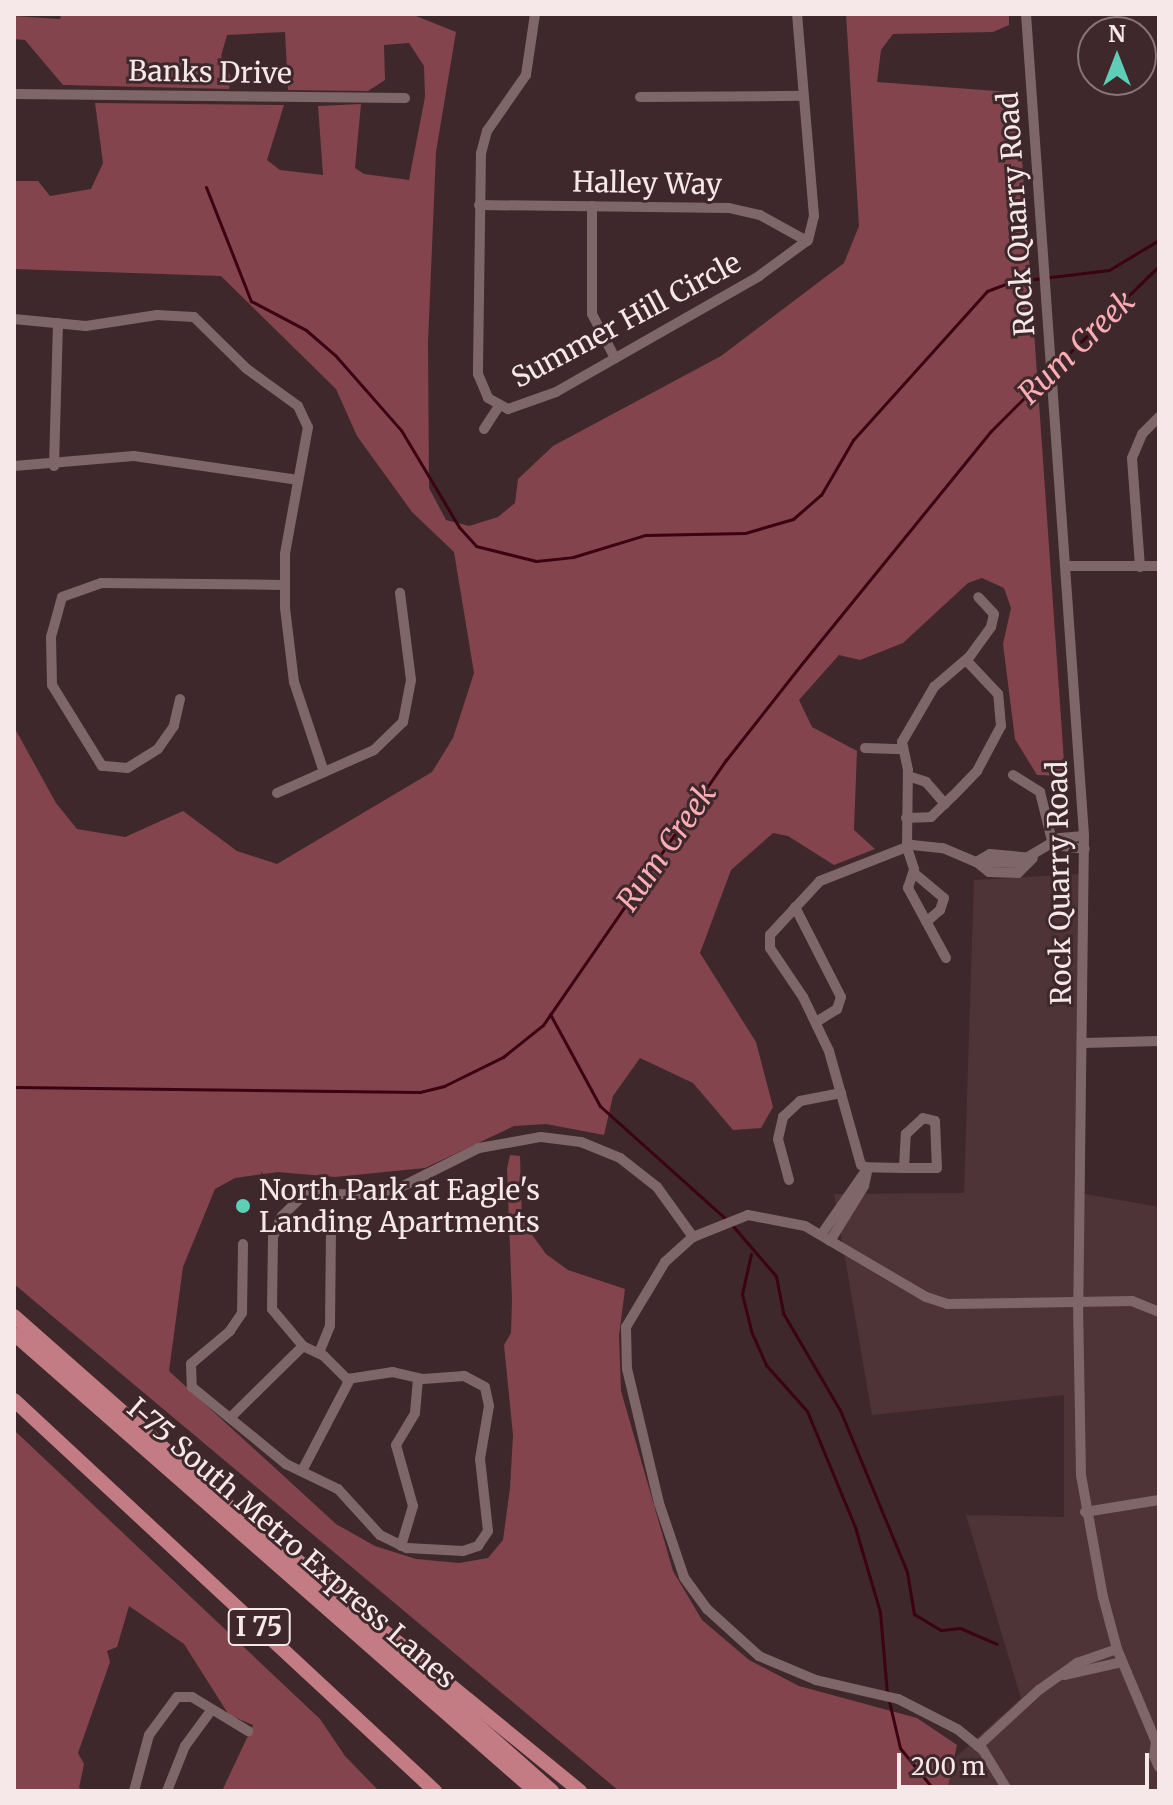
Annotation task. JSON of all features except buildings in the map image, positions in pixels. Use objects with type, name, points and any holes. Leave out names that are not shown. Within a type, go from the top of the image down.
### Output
[{"type":"highway","name":"I 75","points":[[14,1316],[552,1791]]},
{"type":"highway","name":"I-75 South Metro Express Lanes","points":[[14,1334],[535,1791]]},
{"type":"highway","name":"I 75","points":[[14,1400],[435,1791]]},
{"type":"highway","points":[[277,1549],[315,1570],[580,1791]]},
{"type":"street","name":"Summer Hill Circle","points":[[535,14],[526,75],[487,131],[479,205],[478,374],[485,393],[499,406],[535,402],[759,276],[807,241]]},
{"type":"street","points":[[797,14],[814,216],[807,241]]},
{"type":"street","name":"Rock Quarry Road","points":[[1026,14],[1085,849],[1077,1407],[1085,1512],[1117,1649],[1157,1743],[1159,1767]]},
{"type":"street","name":"Banks Drive","points":[[14,94],[405,98]]},
{"type":"street","points":[[640,97],[803,96]]},
{"type":"street","name":"Halley Way","points":[[479,205],[739,209],[807,241]]},
{"type":"street","points":[[592,206],[592,314],[615,358]]},
{"type":"street","points":[[14,319],[86,326],[181,314],[211,328],[247,369],[298,406],[308,427],[283,585],[294,682],[324,772]]},
{"type":"street","points":[[54,466],[58,323]]},
{"type":"street","points":[[484,429],[499,406]]},
{"type":"street","points":[[1140,567],[1132,458],[1142,434],[1159,417]]},
{"type":"street","points":[[14,466],[54,466],[134,456],[298,480]]},
{"type":"street","points":[[1067,566],[1159,566]]},
{"type":"street","points":[[180,699],[174,726],[158,749],[122,770],[102,766],[52,685],[53,626],[62,597],[74,588],[101,583],[283,585]]},
{"type":"street","points":[[277,793],[374,750],[403,722],[411,680],[400,593]]},
{"type":"street","points":[[926,922],[940,910],[944,898],[914,873],[907,847],[908,776],[904,736],[934,687],[966,660],[994,619],[978,597]]},
{"type":"street","points":[[906,818],[928,818],[945,804],[977,771],[1002,722],[998,694],[966,660]]},
{"type":"street","points":[[865,748],[903,749]]},
{"type":"street","points":[[1013,775],[1040,792],[1053,845]]},
{"type":"street","points":[[908,776],[924,780],[945,804]]},
{"type":"street","points":[[904,1168],[906,1134],[931,1118],[938,1131],[937,1168],[904,1168],[868,1167],[858,1160],[841,1093],[816,1022],[768,942],[795,907],[824,879],[907,847],[943,848],[976,862],[989,872],[1018,873],[1060,838],[1084,836]]},
{"type":"street","points":[[1053,845],[1085,849]]},
{"type":"street","points":[[976,862],[990,854],[1033,858]]},
{"type":"street","points":[[914,873],[908,888],[946,958]]},
{"type":"street","points":[[795,907],[841,997],[837,1009],[816,1022]]},
{"type":"street","points":[[1084,1043],[1159,1041]]},
{"type":"street","points":[[789,1180],[778,1139],[783,1117],[800,1101],[841,1093]]},
{"type":"street","points":[[243,1244],[242,1313],[188,1371],[196,1390],[286,1464],[303,1469],[338,1489],[365,1524],[401,1546],[469,1550],[485,1540],[489,1524],[480,1459],[489,1406],[485,1387],[464,1376],[418,1378],[393,1372],[350,1379],[319,1353],[303,1346],[272,1309],[273,1237],[295,1200],[318,1193],[389,1193],[479,1148],[523,1137],[552,1137],[601,1149],[640,1171],[693,1237]]},
{"type":"street","points":[[826,1238],[864,1186],[868,1167]]},
{"type":"street","points":[[1008,1791],[978,1746],[898,1699],[816,1680],[759,1656],[728,1632],[684,1577],[659,1503],[627,1369],[626,1327],[656,1270],[693,1237],[748,1215],[788,1220],[826,1238],[926,1297],[947,1304],[1136,1301],[1159,1312]]},
{"type":"street","points":[[319,1353],[330,1322],[331,1228]]},
{"type":"street","points":[[231,1417],[303,1346]]},
{"type":"street","points":[[401,1546],[413,1506],[396,1445],[415,1413],[418,1378]]},
{"type":"street","points":[[303,1469],[350,1379]]},
{"type":"street","points":[[1085,1512],[1159,1500]]},
{"type":"street","points":[[978,1746],[1011,1711],[1077,1663],[1117,1649]]},
{"type":"street","points":[[1064,1675],[1122,1662]]},
{"type":"street","points":[[134,1791],[145,1744],[171,1702],[187,1695],[210,1712],[248,1731]]},
{"type":"street","points":[[167,1791],[185,1746],[210,1712]]},
{"type":"shaded area","points":[[61,14],[411,14],[456,32],[436,152],[428,343],[429,488],[446,520],[469,526],[498,517],[515,503],[518,479],[553,446],[721,356],[844,263],[859,226],[846,14],[1009,14],[1009,25],[993,32],[893,34],[881,50],[877,82],[1009,92],[1018,101],[1065,776],[1037,775],[1015,739],[1003,644],[1011,608],[1004,588],[982,578],[968,583],[903,643],[860,660],[839,655],[799,700],[812,727],[857,751],[854,830],[875,849],[834,865],[788,836],[773,833],[731,870],[700,953],[756,1042],[773,1107],[761,1128],[733,1130],[693,1083],[640,1058],[613,1096],[604,1135],[546,1124],[514,1126],[425,1168],[335,1177],[278,1172],[235,1178],[215,1189],[183,1267],[169,1371],[336,1524],[375,1546],[416,1559],[459,1563],[488,1558],[503,1540],[510,1488],[513,1435],[504,1345],[511,1333],[512,1300],[507,1169],[510,1155],[520,1156],[522,1221],[546,1254],[568,1270],[625,1289],[619,1336],[621,1391],[673,1571],[702,1620],[749,1660],[799,1686],[917,1718],[957,1745],[947,1791],[619,1791],[14,1284],[14,727],[56,803],[77,829],[125,837],[183,811],[237,851],[277,864],[432,772],[453,738],[474,673],[454,552],[412,512],[357,436],[336,389],[221,276],[14,269],[14,181],[38,181],[50,196],[91,189],[103,163],[95,103],[284,105],[267,160],[280,170],[323,175],[318,106],[361,104],[355,168],[364,174],[409,180],[425,97],[424,66],[409,43],[384,45],[385,80],[368,91],[288,90],[285,32],[227,35],[221,56],[231,78],[229,89],[63,85],[25,40],[14,39],[14,16],[60,19]]},
{"type":"shaded area","points":[[1080,874],[1080,1193],[1159,1207],[1159,1791],[919,1791],[1021,1698],[966,1515],[1064,1517],[1064,1395],[872,1415],[834,1194],[964,1193],[974,880]]},
{"type":"shaded area","points":[[14,1430],[320,1719],[345,1756],[379,1791],[222,1791],[253,1725],[229,1715],[184,1644],[129,1606],[117,1647],[107,1651],[110,1662],[78,1753],[84,1764],[79,1788],[86,1791],[14,1791]]},
{"type":"waterway","points":[[206,187],[251,301],[306,330],[335,355],[401,430],[459,527],[476,546],[536,561],[573,557],[645,535],[745,533],[793,519],[821,495],[853,440],[987,291],[1010,282],[1109,270],[1159,240]]},
{"type":"waterway","name":"Rum Creek","points":[[1056,366],[1159,266]]},
{"type":"waterway","name":"Rum Creek","points":[[14,1087],[420,1092],[444,1086],[503,1057],[543,1025],[726,760],[804,661],[991,431],[1048,374]]},
{"type":"waterway","points":[[550,1014],[600,1106],[726,1219]]},
{"type":"waterway","points":[[732,1225],[776,1276],[783,1313],[840,1410],[907,1572],[914,1614],[941,1630],[960,1628],[997,1644]]},
{"type":"waterway","points":[[751,1254],[742,1294],[751,1331],[766,1365],[807,1411],[855,1527],[880,1612],[887,1694]]},
{"type":"waterway","points":[[889,1701],[900,1748],[935,1791]]},
{"type":"place","name":"North Park at Eagle's Landing Apartments","points":[[243,1206]]}]
